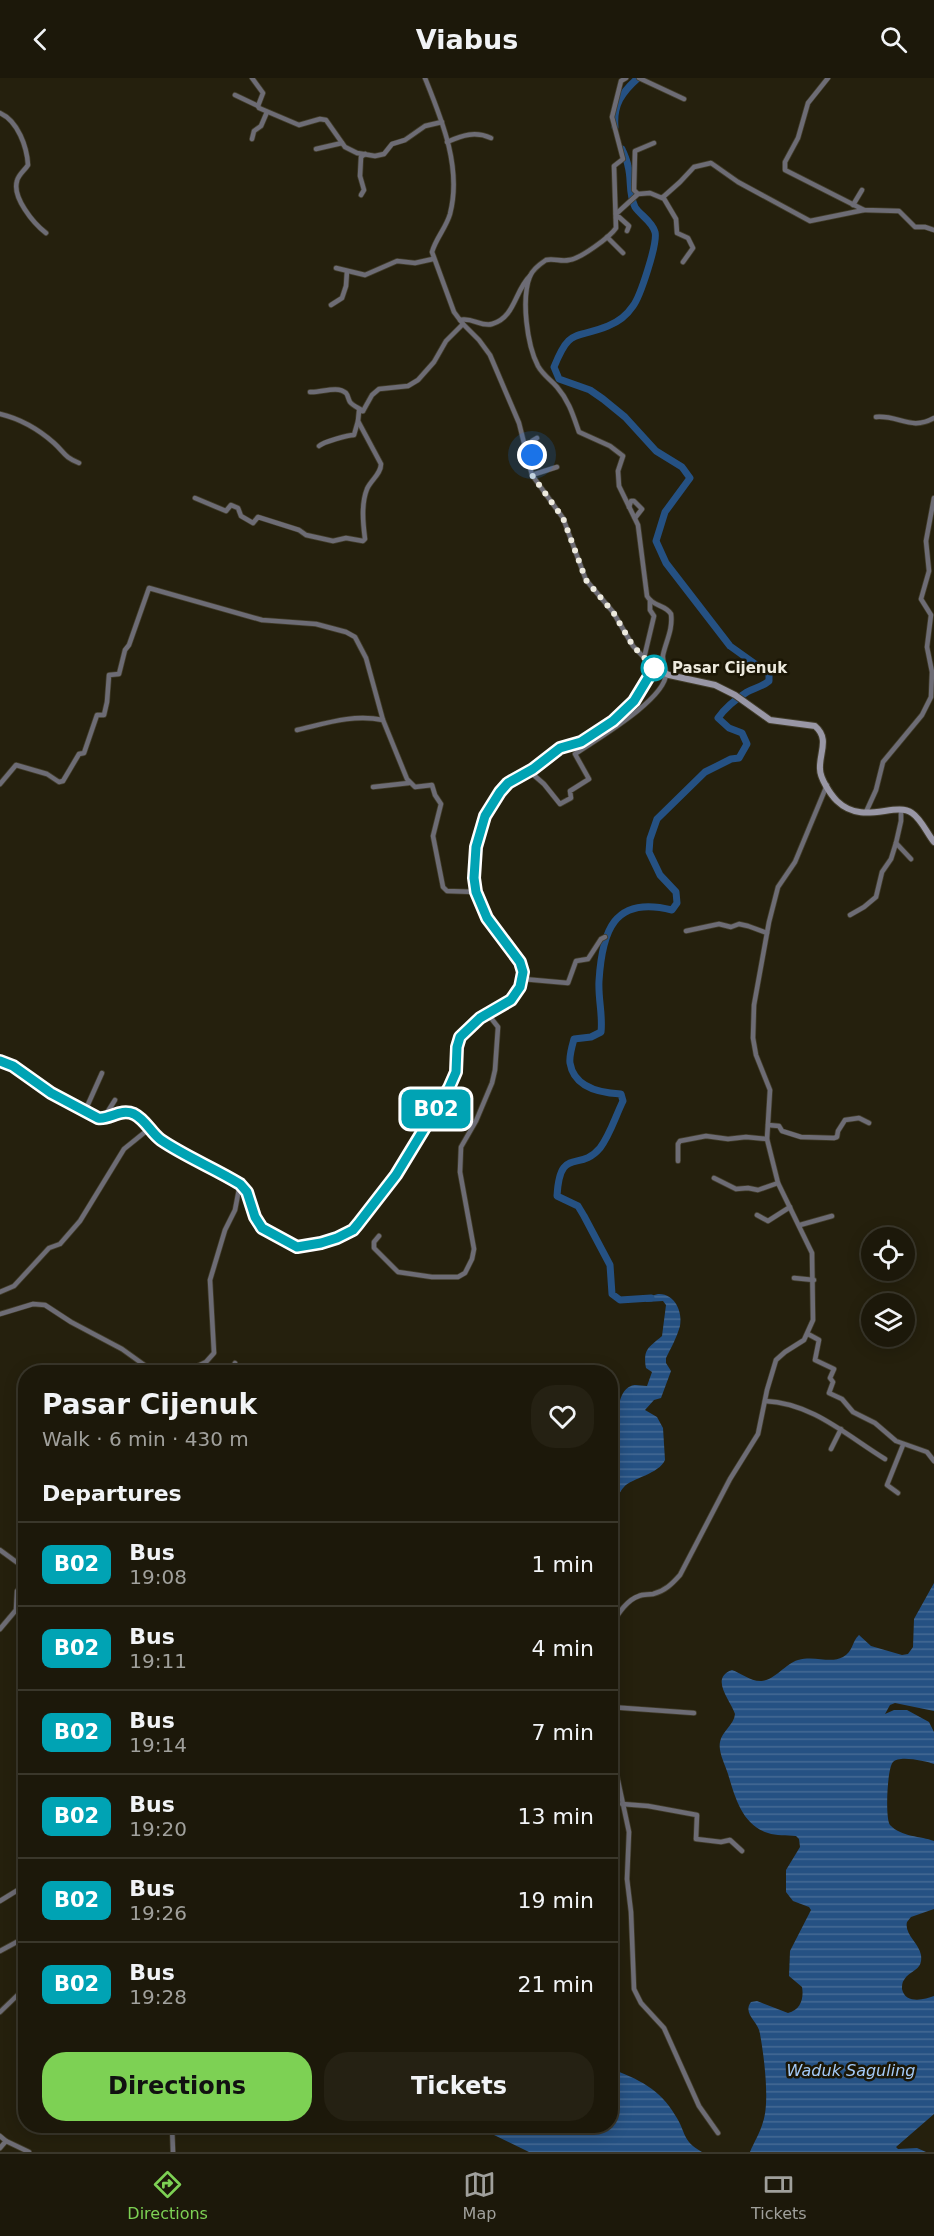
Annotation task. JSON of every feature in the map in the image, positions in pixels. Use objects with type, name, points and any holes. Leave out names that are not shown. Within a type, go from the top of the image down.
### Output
[{"type":"main road","points":[[0,1061],[13,1066],[42,1088],[103,1119],[120,1113],[130,1113],[150,1128],[160,1140],[240,1184],[247,1192],[255,1217],[262,1228],[297,1247],[321,1243],[353,1230],[396,1175],[449,1088],[456,1072],[457,1047],[460,1037],[488,1014],[514,997],[522,979],[520,962],[487,918],[476,892],[474,878],[476,847],[485,816],[504,787],[533,775],[560,748],[581,742],[613,721],[634,701],[654,668],[666,674],[706,682],[735,695],[770,720],[810,724],[818,728],[823,739],[820,773],[838,801],[855,812],[901,810],[913,813],[934,842]]},
{"type":"street","points":[[252,78],[263,93],[258,106]]},
{"type":"street","points":[[425,78],[442,122],[452,164],[453,195],[447,224],[433,249],[434,259],[450,304],[490,355],[519,423],[532,475],[563,518],[586,580],[613,612],[633,646],[654,668]]},
{"type":"street","points":[[828,78],[808,103],[798,138],[785,162],[785,168],[792,175],[864,210]]},
{"type":"street","points":[[319,446],[323,442],[354,435],[359,411],[363,411],[379,388],[405,387],[414,383],[434,362],[446,341],[462,322],[474,320],[485,325],[496,323],[511,310],[525,280],[546,260],[573,260],[607,237],[616,228],[614,166],[623,159],[612,117],[623,79]]},
{"type":"street","points":[[642,79],[684,99]]},
{"type":"street","points":[[235,95],[301,126],[324,119],[350,150],[375,156],[383,154],[393,143],[405,140],[425,126],[442,122]]},
{"type":"street","points":[[252,140],[254,131],[261,126],[267,112]]},
{"type":"street","points":[[0,113],[8,117],[26,150],[28,165],[17,180],[16,192],[27,215],[46,232]]},
{"type":"street","points":[[447,142],[469,134],[491,138]]},
{"type":"street","points":[[316,149],[342,143]]},
{"type":"street","points":[[638,194],[634,190],[635,151],[654,143]]},
{"type":"street","points":[[361,195],[364,190],[360,176],[361,157],[365,154]]},
{"type":"street","points":[[616,216],[638,194],[649,192],[659,198],[663,197],[694,167],[711,163],[738,182],[810,221],[864,210],[896,210],[915,227],[934,230]]},
{"type":"street","points":[[853,205],[862,190]]},
{"type":"street","points":[[663,197],[676,219],[678,234],[688,238],[693,248],[683,262]]},
{"type":"street","points":[[616,216],[628,223],[627,231]]},
{"type":"street","points":[[607,237],[623,253]]},
{"type":"street","points":[[336,268],[367,275],[397,261],[415,263],[434,259]]},
{"type":"street","points":[[331,305],[342,298],[347,271]]},
{"type":"street","points":[[530,276],[526,325],[536,362],[544,375],[561,392],[573,411],[580,434],[610,446],[622,455],[618,472],[619,484],[635,518],[647,596],[654,616],[644,658]]},
{"type":"street","points":[[310,392],[320,393],[330,389],[344,392],[352,404],[363,411]]},
{"type":"street","points":[[0,414],[19,419],[38,430],[55,444],[66,458],[80,463]]},
{"type":"street","points":[[876,417],[887,417],[917,424],[934,418]]},
{"type":"street","points":[[195,498],[226,511],[229,510],[230,505],[238,508],[241,516],[253,523],[256,517],[299,530],[306,535],[333,541],[346,538],[363,542],[365,539],[363,516],[366,492],[381,470],[381,464],[358,421]]},
{"type":"street","points":[[530,468],[532,441],[537,438]]},
{"type":"street","points":[[532,475],[556,467]]},
{"type":"street","points":[[866,812],[876,790],[883,762],[922,715],[932,690],[932,672],[927,647],[932,615],[921,599],[929,571],[926,541],[934,498]]},
{"type":"street","points":[[629,507],[631,501],[634,501],[642,509],[635,518]]},
{"type":"street","points":[[0,784],[16,765],[47,774],[60,782],[63,781],[79,754],[84,753],[97,715],[104,715],[109,675],[119,674],[125,649],[129,645],[146,593],[150,588],[262,620],[316,624],[346,632],[359,641],[383,720],[409,783]]},
{"type":"street","points":[[533,775],[544,784],[560,804],[571,798],[570,791],[589,779],[576,753],[606,736],[646,703],[660,688],[666,674],[663,657],[670,636],[671,614],[666,607],[650,601]]},
{"type":"street","points":[[297,730],[349,718],[383,720]]},
{"type":"street","points":[[373,787],[409,783],[416,787],[432,786],[441,804],[433,836],[444,890],[476,892]]},
{"type":"street","points":[[618,1615],[632,1599],[640,1595],[659,1592],[680,1575],[730,1479],[756,1438],[778,1358],[798,1344],[807,1334],[813,1320],[812,1253],[778,1183],[767,1139],[770,1090],[756,1055],[752,1024],[757,983],[778,887],[795,862],[827,785]]},
{"type":"street","points":[[850,915],[864,908],[876,897],[882,872],[891,858],[896,843],[901,810]]},
{"type":"street","points":[[896,843],[911,859]]},
{"type":"street","points":[[686,931],[719,924],[731,927],[739,924],[767,933]]},
{"type":"street","points":[[522,979],[570,982],[576,961],[588,959],[600,939],[605,937]]},
{"type":"street","points":[[379,1236],[374,1242],[374,1248],[398,1272],[432,1277],[458,1277],[465,1273],[472,1259],[474,1249],[472,1231],[461,1180],[460,1159],[462,1143],[486,1098],[495,1070],[498,1027],[488,1014]]},
{"type":"street","points":[[85,1111],[102,1073]]},
{"type":"street","points":[[103,1119],[115,1100]]},
{"type":"street","points":[[768,1125],[779,1126],[782,1131],[801,1137],[835,1138],[845,1120],[859,1118],[869,1123]]},
{"type":"street","points":[[0,1292],[14,1286],[50,1248],[60,1244],[80,1221],[117,1157],[150,1128]]},
{"type":"street","points":[[678,1161],[680,1141],[706,1136],[728,1139],[767,1139]]},
{"type":"street","points":[[714,1178],[736,1189],[758,1190],[778,1183]]},
{"type":"street","points":[[200,1365],[214,1353],[210,1280],[225,1230],[235,1210],[240,1184]]},
{"type":"street","points":[[756,1215],[768,1221],[790,1207]]},
{"type":"street","points":[[800,1225],[832,1216]]},
{"type":"street","points":[[794,1278],[814,1280]]},
{"type":"street","points":[[0,1314],[33,1304],[45,1305],[122,1349],[144,1365]]},
{"type":"street","points":[[807,1334],[820,1340],[814,1360],[834,1369],[830,1378],[833,1382],[828,1393],[842,1399],[853,1412],[875,1423],[903,1445],[924,1449],[934,1461]]},
{"type":"street","points":[[765,1401],[805,1408],[885,1459]]},
{"type":"street","points":[[831,1449],[841,1429]]},
{"type":"street","points":[[898,1493],[887,1485],[903,1445]]},
{"type":"street","points":[[0,1550],[18,1563]]},
{"type":"street","points":[[0,1629],[16,1610],[18,1589]]},
{"type":"street","points":[[618,1708],[694,1713]]},
{"type":"street","points":[[618,1782],[629,1832],[627,1879],[631,1912],[634,1989],[641,2003],[664,2028],[699,2106],[718,2133]]},
{"type":"street","points":[[622,1804],[697,1815],[696,1839],[721,1842],[730,1840],[742,1851]]},
{"type":"street","points":[[0,1901],[18,1890]]},
{"type":"street","points":[[0,1951],[18,1941]]},
{"type":"street","points":[[0,2012],[18,1995]]},
{"type":"street","points":[[172,2133],[173,2152]]},
{"type":"street","points":[[0,2136],[29,2152]]},
{"type":"street","points":[[0,2148],[6,2141]]},
{"type":"water","points":[[658,1294],[669,1296],[679,1309],[681,1320],[666,1358],[671,1371],[661,1398],[654,1400],[645,1410],[657,1417],[663,1428],[665,1460],[657,1469],[624,1487],[618,1497],[618,1409],[626,1389],[634,1385],[647,1386],[652,1372],[646,1368],[646,1353],[650,1346],[662,1336],[666,1305],[663,1301],[646,1302],[644,1298]]},
{"type":"water","name":"Waduk Saguling","points":[[934,1583],[934,1711],[895,1703],[890,1705],[885,1714],[894,1710],[907,1710],[929,1722],[934,1732],[934,1764],[906,1759],[893,1762],[889,1774],[887,1804],[888,1821],[895,1829],[905,1834],[934,1841],[934,1909],[911,1917],[907,1922],[908,1931],[920,1951],[921,1960],[918,1967],[903,1981],[902,1989],[907,1997],[915,2000],[934,1996],[934,2114],[896,2147],[898,2149],[917,2148],[926,2152],[750,2152],[763,2122],[766,2091],[760,2034],[748,2010],[749,2006],[751,2002],[757,2001],[788,2013],[799,2006],[802,1999],[802,1987],[789,1976],[790,1951],[811,1910],[793,1901],[786,1892],[786,1870],[800,1847],[799,1839],[796,1836],[774,1835],[759,1829],[746,1817],[737,1801],[720,1750],[721,1738],[735,1714],[723,1690],[722,1678],[732,1670],[750,1679],[762,1681],[798,1660],[838,1659],[849,1652],[859,1635],[871,1646],[902,1655],[908,1654],[913,1647],[914,1619]]},
{"type":"water","points":[[618,2072],[648,2086],[663,2099],[679,2121],[687,2140],[702,2152],[529,2152],[492,2133],[618,2133]]},
{"type":"waterway","points":[[615,127],[617,106],[627,88],[638,78]]},
{"type":"waterway","points":[[622,149],[629,171],[633,202],[655,232],[648,270],[636,301],[628,312],[612,324],[569,340],[554,367],[559,379],[590,390],[603,399],[625,417],[656,451],[682,467],[690,478],[665,512],[656,541],[666,563],[730,646],[769,674],[769,681],[747,692],[727,707],[718,718],[729,728],[742,733],[747,744],[739,758],[731,759],[705,772],[657,819],[650,839],[649,852],[660,875],[676,892],[677,903],[672,910],[652,907],[636,908],[624,913],[614,921],[603,947],[601,963],[599,988],[601,1032],[591,1037],[574,1039],[571,1051],[572,1071],[582,1084],[597,1090],[621,1094],[623,1101],[600,1148],[585,1159],[566,1165],[562,1170],[557,1196],[578,1206],[584,1216],[610,1265],[612,1294],[620,1300],[651,1298]]},
{"type":"bus line","name":"B02","points":[[0,1061],[13,1066],[39,1086],[100,1119],[120,1113],[134,1114],[160,1140],[240,1184],[247,1192],[256,1221],[262,1228],[297,1247],[321,1243],[353,1230],[396,1175],[449,1088],[457,1068],[458,1043],[464,1031],[480,1018],[511,1000],[520,987],[523,972],[520,962],[487,918],[476,892],[474,878],[476,847],[485,816],[508,783],[533,769],[560,748],[581,742],[598,733],[626,710],[638,696],[654,668]]},
{"type":"place","name":"Pasar Cijenuk","points":[[654,668]]},
{"type":"route","points":[[532,455],[530,468],[532,475],[563,518],[586,580],[613,612],[633,646],[654,668]]}]
